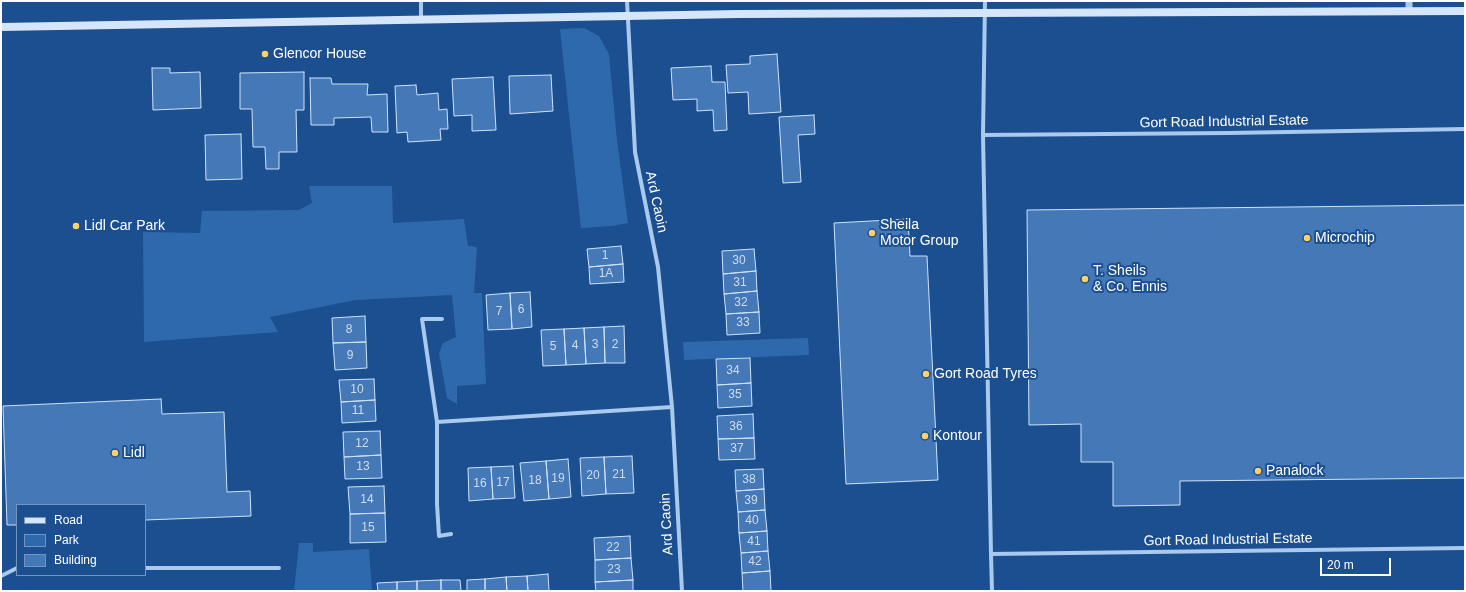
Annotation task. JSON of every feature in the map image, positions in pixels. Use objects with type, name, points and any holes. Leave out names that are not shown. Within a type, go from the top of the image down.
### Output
[{"type":"main road","points":[[1,27],[627,15],[1465,11]]},
{"type":"street","points":[[421,1],[422,20]]},
{"type":"street","name":"Ard Caoin","points":[[627,1],[635,152],[658,267],[672,407],[682,591]]},
{"type":"street","points":[[985,1],[983,135],[992,591]]},
{"type":"street","points":[[1409,1],[1409,11]]},
{"type":"street","name":"Gort Road Industrial Estate","points":[[983,135],[1465,129]]},
{"type":"street","points":[[442,319],[422,319],[437,422],[437,504],[439,536],[451,534]]},
{"type":"street","points":[[437,422],[672,407]]},
{"type":"street","name":"Gort Road Industrial Estate","points":[[991,554],[1465,548]]},
{"type":"street","points":[[1,576],[16,568]]},
{"type":"street","points":[[146,568],[280,568]]},
{"type":"green space","points":[[584,28],[599,36],[609,54],[617,140],[628,223],[612,226],[581,228],[560,29]]},
{"type":"green space","points":[[309,186],[392,186],[393,223],[464,219],[468,246],[477,247],[474,293],[482,293],[486,384],[457,386],[457,404],[447,398],[439,353],[443,343],[456,337],[452,295],[356,300],[270,317],[278,332],[144,342],[143,232],[200,233],[202,211],[299,210],[312,203]]},
{"type":"green space","points":[[808,338],[809,355],[684,360],[683,342]]},
{"type":"green space","points":[[299,543],[313,543],[313,552],[369,549],[372,591],[294,591]]},
{"type":"building","points":[[777,54],[781,112],[749,114],[748,92],[728,93],[726,65],[750,64],[750,56]]},
{"type":"building","points":[[711,66],[712,82],[725,82],[727,130],[714,131],[713,110],[697,111],[697,99],[673,100],[671,68]]},
{"type":"building","points":[[152,68],[170,68],[170,73],[200,72],[201,108],[153,110]]},
{"type":"building","points":[[304,72],[304,110],[296,110],[297,152],[279,152],[279,169],[266,169],[265,147],[253,147],[252,109],[240,109],[240,73]]},
{"type":"building","points":[[551,75],[553,111],[510,114],[509,76]]},
{"type":"building","points":[[493,77],[496,130],[472,131],[472,115],[454,116],[452,79]]},
{"type":"building","points":[[310,78],[331,78],[332,84],[368,84],[367,95],[387,94],[388,132],[372,132],[371,117],[334,118],[334,125],[311,125]]},
{"type":"building","points":[[416,85],[417,95],[438,93],[439,110],[447,109],[448,129],[440,129],[441,140],[408,142],[407,132],[397,133],[395,86]]},
{"type":"building","points":[[814,115],[815,134],[798,135],[801,182],[783,183],[779,117]]},
{"type":"building","points":[[241,134],[242,179],[206,180],[205,135]]},
{"type":"building","points":[[1465,205],[1465,478],[1180,481],[1180,505],[1113,506],[1113,462],[1081,462],[1081,424],[1029,425],[1027,210]]},
{"type":"building","points":[[908,219],[910,256],[927,256],[938,480],[846,484],[834,223]]},
{"type":"building","points":[[621,246],[623,264],[589,267],[587,249]]},
{"type":"building","points":[[754,249],[756,271],[723,274],[722,251]]},
{"type":"building","points":[[623,264],[624,282],[590,284],[589,267]]},
{"type":"building","points":[[756,271],[757,291],[724,294],[723,274]]},
{"type":"building","points":[[757,291],[759,312],[726,314],[724,294]]},
{"type":"building","points":[[530,292],[532,327],[512,329],[510,293]]},
{"type":"building","points":[[510,293],[512,329],[488,330],[486,295]]},
{"type":"building","points":[[759,312],[760,333],[727,335],[726,314]]},
{"type":"building","points":[[365,316],[366,342],[333,343],[332,318]]},
{"type":"building","points":[[624,326],[625,363],[605,363],[604,327]]},
{"type":"building","points":[[604,327],[605,363],[586,364],[584,328]]},
{"type":"building","points":[[584,328],[586,364],[566,365],[564,329]]},
{"type":"building","points":[[564,329],[566,365],[543,366],[541,330]]},
{"type":"building","points":[[366,342],[367,368],[335,370],[333,343]]},
{"type":"building","points":[[750,358],[751,383],[717,385],[716,359]]},
{"type":"building","points":[[374,379],[375,400],[341,402],[339,380]]},
{"type":"building","points":[[751,383],[752,406],[718,408],[717,385]]},
{"type":"building","name":"Lidl","points":[[161,399],[162,414],[224,412],[227,492],[250,491],[251,516],[146,520],[146,504],[16,504],[16,525],[7,525],[3,406]]},
{"type":"building","points":[[375,400],[376,421],[342,423],[341,402]]},
{"type":"building","points":[[753,414],[754,438],[718,439],[717,416]]},
{"type":"building","points":[[380,431],[381,455],[344,457],[343,432]]},
{"type":"building","points":[[754,438],[755,459],[719,460],[718,439]]},
{"type":"building","points":[[381,455],[382,478],[345,479],[344,457]]},
{"type":"building","points":[[632,456],[634,493],[606,494],[604,457]]},
{"type":"building","points":[[604,457],[606,494],[582,496],[580,458]]},
{"type":"building","points":[[568,459],[571,497],[549,499],[546,461]]},
{"type":"building","points":[[546,461],[549,499],[524,501],[520,463]]},
{"type":"building","points":[[513,466],[515,498],[493,499],[491,467]]},
{"type":"building","points":[[491,467],[493,499],[469,501],[468,468]]},
{"type":"building","points":[[763,469],[764,489],[736,491],[735,470]]},
{"type":"building","points":[[384,486],[385,513],[350,514],[348,487]]},
{"type":"building","points":[[764,489],[765,510],[738,512],[736,491]]},
{"type":"building","points":[[765,510],[767,531],[739,533],[738,512]]},
{"type":"building","points":[[385,513],[386,542],[350,543],[350,514]]},
{"type":"building","points":[[767,531],[768,551],[741,553],[739,533]]},
{"type":"building","points":[[630,536],[631,558],[595,560],[594,538]]},
{"type":"building","points":[[768,551],[770,571],[742,573],[741,553]]},
{"type":"building","points":[[631,558],[633,580],[595,582],[595,560]]},
{"type":"building","points":[[770,571],[771,591],[743,591],[742,573]]},
{"type":"building","points":[[548,574],[549,591],[528,591],[527,576]]},
{"type":"building","points":[[527,576],[528,591],[507,591],[506,577]]},
{"type":"building","points":[[506,577],[507,591],[485,591],[485,579]]},
{"type":"building","points":[[485,579],[485,591],[467,591],[467,580]]},
{"type":"building","points":[[441,580],[441,591],[417,591],[417,581]]},
{"type":"building","points":[[441,580],[460,580],[461,591],[441,591]]},
{"type":"building","points":[[633,580],[633,591],[596,591],[595,582]]},
{"type":"building","points":[[417,581],[417,591],[397,591],[397,582]]},
{"type":"building","points":[[397,582],[397,591],[378,591],[377,583]]},
{"type":"place","name":"Glencor House","points":[[265,54]]},
{"type":"place","name":"Lidl Car Park","points":[[76,226]]},
{"type":"place","name":"Sheila Motor Group","points":[[872,233]]},
{"type":"place","name":"Microchip","points":[[1307,238]]},
{"type":"place","name":"T. Sheils & Co. Ennis","points":[[1085,279]]},
{"type":"place","name":"Gort Road Tyres","points":[[926,374]]},
{"type":"place","name":"Kontour","points":[[925,436]]},
{"type":"place","name":"Lidl","points":[[115,453]]},
{"type":"place","name":"Panalock","points":[[1258,471]]}]
